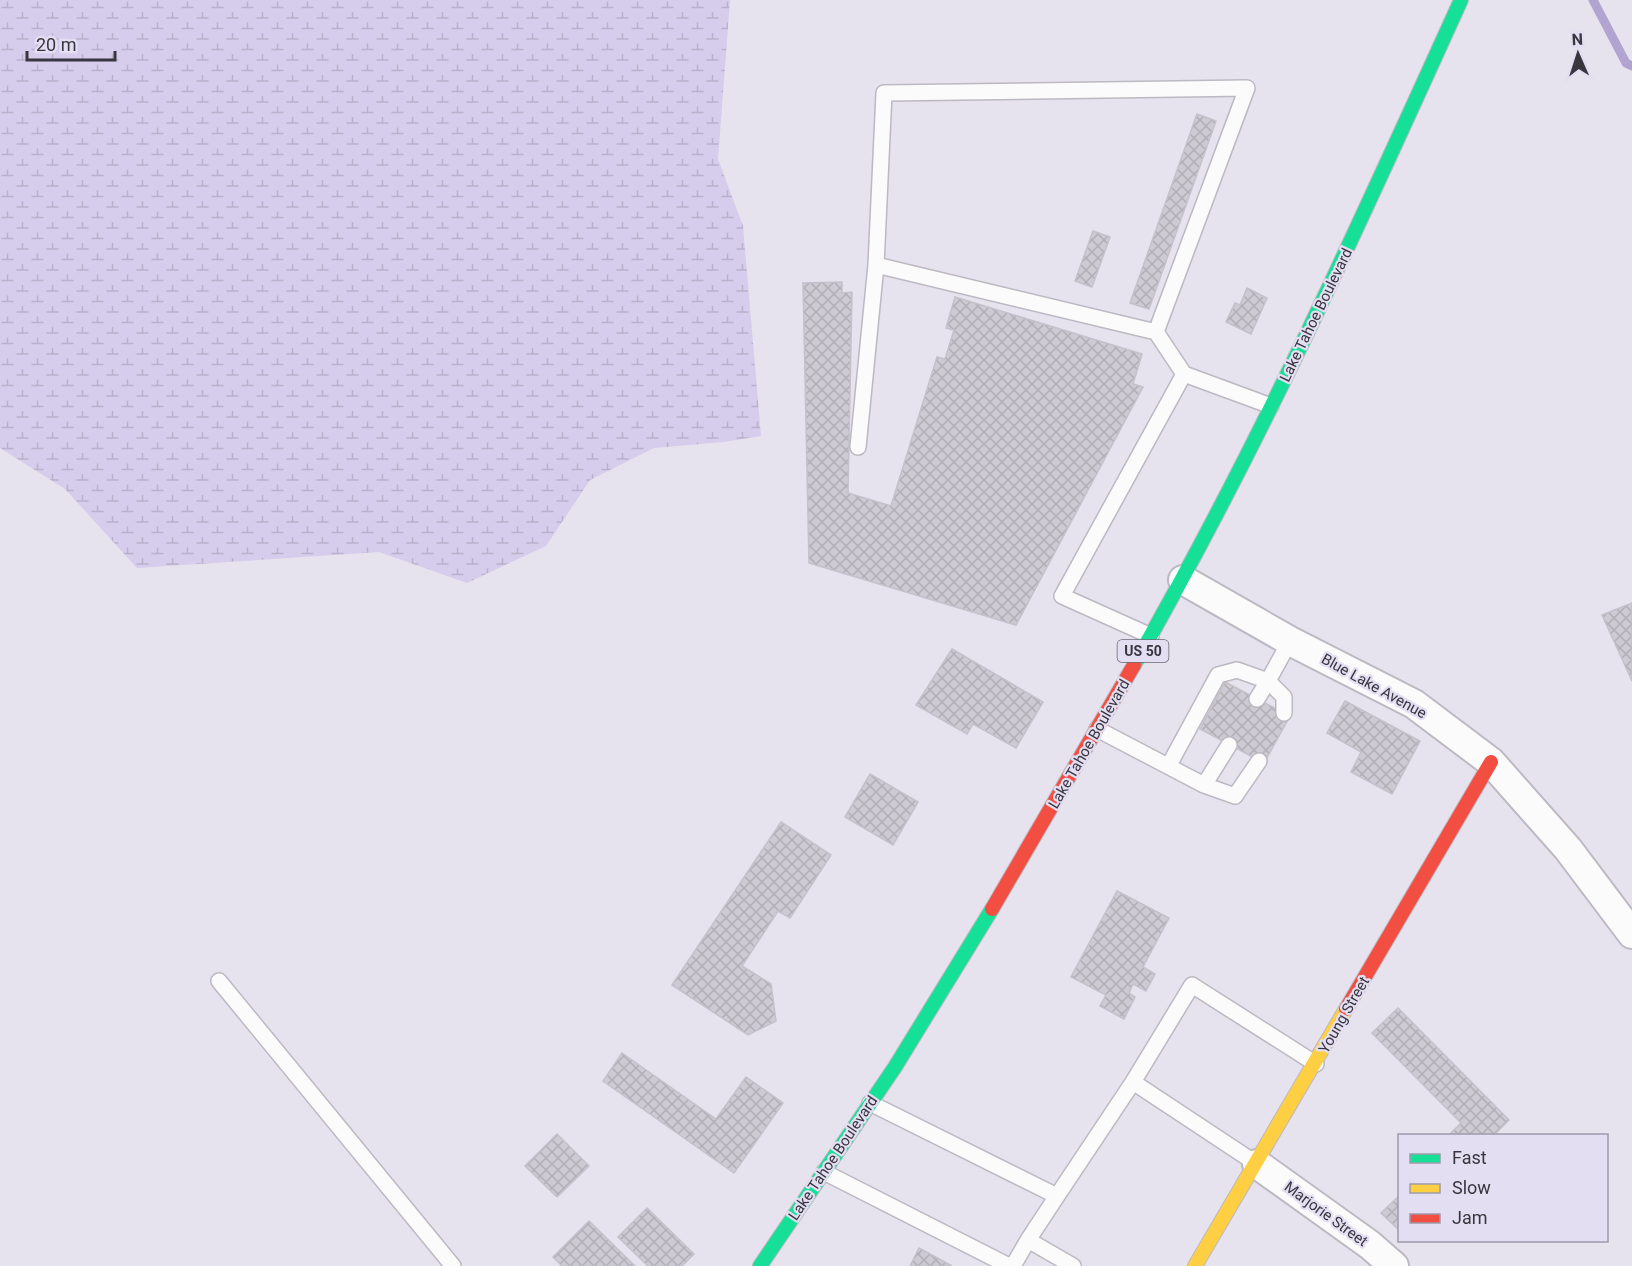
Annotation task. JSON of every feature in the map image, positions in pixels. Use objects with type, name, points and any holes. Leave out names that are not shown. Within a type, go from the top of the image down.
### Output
[{"type":"main road","name":"Lake Tahoe Boulevard","points":[[760,1266],[870,1103],[1025,855],[1183,580],[1327,296],[1461,0]]},
{"type":"main road","name":"Young Street","points":[[1195,1266],[1316,1064],[1491,762]]},
{"type":"street","name":"Blue Lake Avenue","points":[[1183,580],[1290,641],[1414,704],[1491,762],[1568,849],[1632,934]]},
{"type":"street","name":"Marjorie Street","points":[[1257,1164],[1370,1245],[1394,1266]]},
{"type":"lane","points":[[858,447],[876,265],[884,93],[1247,88],[1156,332]]},
{"type":"lane","points":[[876,265],[1156,332],[1184,374],[1271,406]]},
{"type":"lane","points":[[1151,636],[1062,596],[1184,374]]},
{"type":"lane","points":[[1257,699],[1290,641]]},
{"type":"lane","points":[[1169,765],[1218,675],[1237,670],[1268,681],[1284,697],[1284,713]]},
{"type":"lane","points":[[1097,729],[1204,785],[1235,796],[1258,761]]},
{"type":"lane","points":[[1204,785],[1229,745]]},
{"type":"lane","points":[[219,981],[453,1266]]},
{"type":"lane","points":[[824,1172],[1011,1266],[1133,1082],[1192,986],[1316,1064]]},
{"type":"lane","points":[[1133,1082],[1257,1164]]},
{"type":"lane","points":[[870,1103],[917,1129],[1057,1196]]},
{"type":"lane","points":[[1029,1240],[1073,1266]]},
{"type":"green space","points":[[0,0],[730,0],[718,159],[743,226],[761,436],[724,442],[654,448],[590,480],[546,546],[467,583],[379,552],[137,568],[65,489],[0,448]]},
{"type":"building","points":[[1197,114],[1216,121],[1149,309],[1130,303]]},
{"type":"building","points":[[1093,231],[1110,237],[1092,287],[1075,281]]},
{"type":"building","points":[[842,282],[842,293],[852,292],[848,493],[891,506],[937,357],[945,359],[954,330],[946,328],[955,297],[1142,354],[1133,384],[1143,387],[1016,625],[809,563],[803,283]]},
{"type":"building","points":[[1247,288],[1267,298],[1251,334],[1226,322],[1235,303],[1240,305]]},
{"type":"building","points":[[1632,603],[1632,681],[1602,615]]},
{"type":"building","points":[[952,649],[1043,702],[1016,748],[973,724],[967,734],[916,705]]},
{"type":"building","points":[[1225,682],[1290,716],[1264,763],[1200,729]]},
{"type":"building","points":[[1345,701],[1420,741],[1392,794],[1351,772],[1361,752],[1327,733]]},
{"type":"building","points":[[870,774],[918,802],[893,845],[845,817]]},
{"type":"building","points":[[781,822],[831,855],[790,918],[778,911],[742,966],[771,984],[776,1021],[748,1035],[672,985]]},
{"type":"building","points":[[1117,891],[1169,918],[1143,967],[1155,974],[1146,991],[1133,984],[1129,993],[1135,997],[1124,1019],[1100,1006],[1106,995],[1071,977]]},
{"type":"building","points":[[1398,1008],[1509,1120],[1495,1134],[1450,1134],[1461,1123],[1372,1033]]},
{"type":"building","points":[[622,1053],[716,1119],[746,1077],[783,1103],[734,1173],[603,1081]]},
{"type":"building","points":[[557,1134],[589,1166],[557,1197],[525,1166]]},
{"type":"building","points":[[1398,1197],[1398,1229],[1381,1213]]},
{"type":"building","points":[[647,1208],[694,1254],[682,1266],[648,1266],[618,1237]]},
{"type":"building","points":[[589,1221],[635,1266],[562,1266],[553,1257]]},
{"type":"building","points":[[919,1248],[952,1266],[910,1266]]},
{"type":"waterway","points":[[1593,0],[1626,63],[1632,66]]},
{"type":"traffic: fast","points":[[1134,665],[1265,420],[1345,253],[1461,0]]},
{"type":"traffic: fast","points":[[760,1266],[895,1067],[992,909]]},
{"type":"traffic: slow","points":[[1195,1266],[1346,1009]]},
{"type":"traffic: jam","points":[[992,909],[1134,665]]},
{"type":"traffic: jam","points":[[1346,1009],[1491,762]]}]
